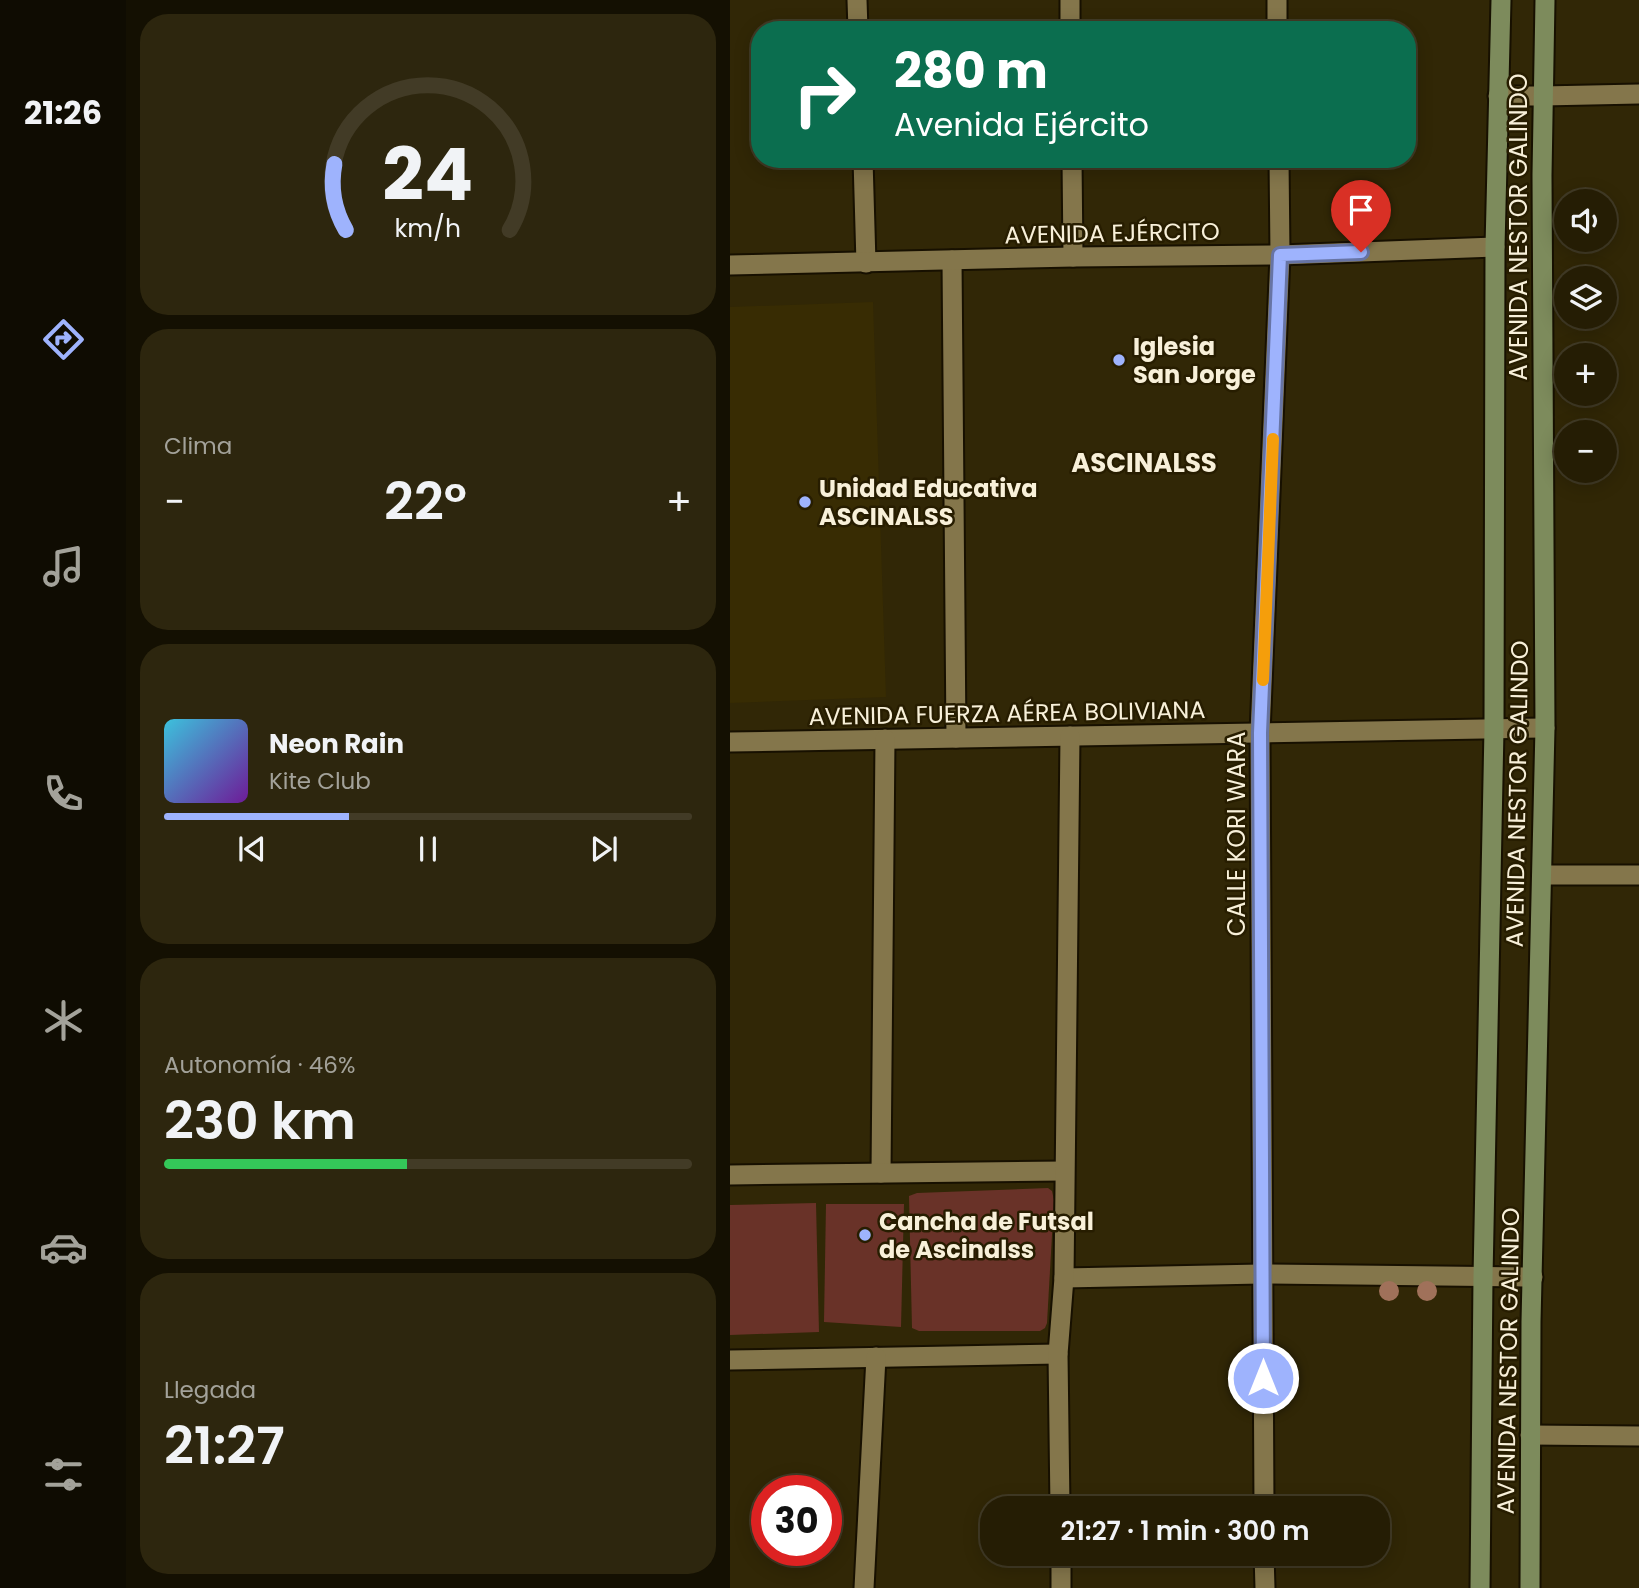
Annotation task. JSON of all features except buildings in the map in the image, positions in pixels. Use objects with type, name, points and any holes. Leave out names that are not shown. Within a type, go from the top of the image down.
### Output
[{"type":"main road","name":"AVENIDA NESTOR GALINDO","points":[[1480,1588],[1494,729],[1495,247],[1501,0]]},
{"type":"main road","name":"AVENIDA NESTOR GALINDO","points":[[1530,1588],[1530,1435],[1545,728],[1542,96],[1545,0]]},
{"type":"street","points":[[857,0],[858,21]]},
{"type":"street","points":[[1070,0],[1070,21]]},
{"type":"street","points":[[1277,0],[1277,21]]},
{"type":"street","points":[[1498,96],[1639,94]]},
{"type":"street","points":[[862,168],[866,263]]},
{"type":"street","points":[[1072,168],[1073,257]]},
{"type":"street","name":"CALLE KORI WARA","points":[[1264,1496],[1260,733],[1280,255],[1279,168]]},
{"type":"street","name":"AVENIDA EJÉRCITO","points":[[730,265],[1280,255],[1495,247]]},
{"type":"street","points":[[952,260],[956,738]]},
{"type":"street","name":"AVENIDA FUERZA AÉREA BOLIVIANA","points":[[730,742],[1545,728]]},
{"type":"street","points":[[1060,1496],[1058,1354],[1064,1279],[1070,736]]},
{"type":"street","points":[[881,1173],[885,739]]},
{"type":"street","points":[[1542,874],[1639,875]]},
{"type":"street","points":[[730,1175],[1064,1171]]},
{"type":"street","points":[[1064,1279],[1261,1274],[1533,1277]]},
{"type":"street","points":[[730,1360],[1058,1354]]},
{"type":"street","points":[[864,1588],[876,1357]]},
{"type":"street","points":[[1530,1435],[1639,1436]]},
{"type":"street","points":[[1061,1566],[1061,1588]]},
{"type":"street","points":[[1264,1566],[1265,1588]]},
{"type":"shaded area","name":"Unidad Educativa ASCINALSS","points":[[873,302],[886,697],[730,703],[730,307]]},
{"type":"shaded area","points":[[1048,1188],[1052,1191],[1054,1200],[1045,1328],[1040,1331],[919,1331],[912,1328],[909,1196],[917,1193]]},
{"type":"shaded area","points":[[816,1203],[819,1332],[730,1335],[730,1205]]},
{"type":"shaded area","name":"Cancha de Futsal de Ascinalss","points":[[826,1204],[904,1204],[901,1327],[824,1322]]},
{"type":"slow traffic","points":[[1263,680],[1273,439]]},
{"type":"place","name":"Iglesia San Jorge","points":[[1119,360]]},
{"type":"place","name":"Unidad Educativa ASCINALSS","points":[[805,502]]},
{"type":"place","name":"Cancha de Futsal de Ascinalss","points":[[865,1235]]},
{"type":"district","name":"ASCINALSS","points":[[1144,463]]},
{"type":"route","points":[[1263,1378],[1260,733],[1280,255],[1361,252]]}]
